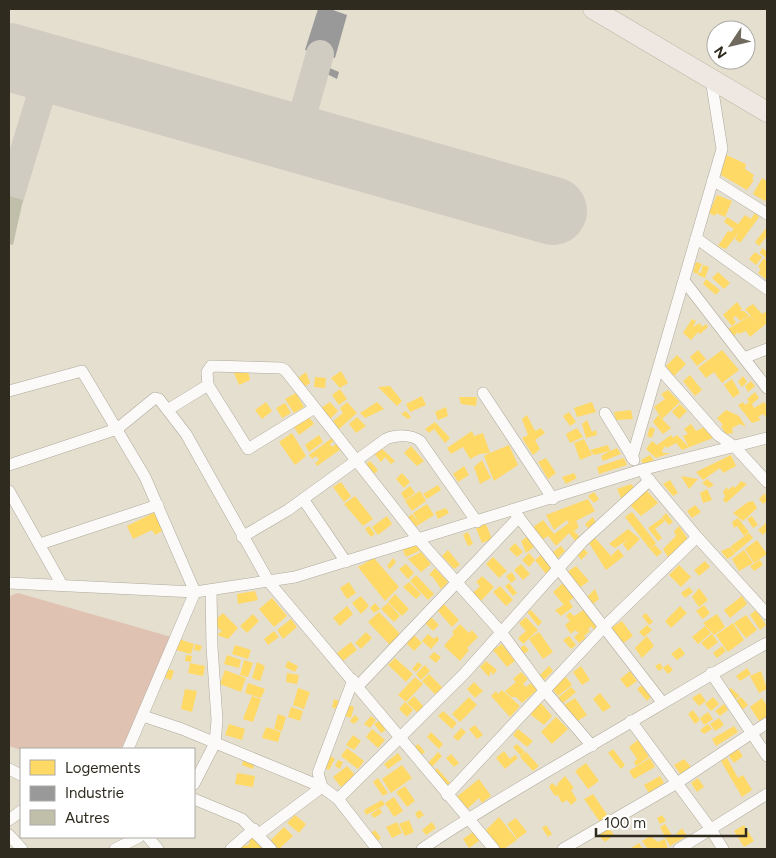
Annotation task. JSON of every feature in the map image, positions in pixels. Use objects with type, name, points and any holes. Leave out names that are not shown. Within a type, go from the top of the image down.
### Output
[{"type":"highway","points":[[593,9],[767,112]]},
{"type":"street","points":[[632,458],[685,282],[722,149],[711,79]]},
{"type":"street","points":[[713,180],[767,214]]},
{"type":"street","points":[[696,238],[767,289]]},
{"type":"street","points":[[685,282],[767,388]]},
{"type":"street","points":[[744,358],[767,349]]},
{"type":"street","points":[[313,409],[248,449],[208,385],[207,372],[211,366],[281,368],[289,375],[313,409],[419,540],[501,632],[544,690],[592,746]]},
{"type":"street","points":[[659,368],[718,435],[734,447],[767,482]]},
{"type":"street","points":[[9,390],[82,371],[145,477],[195,592],[128,748]]},
{"type":"street","points":[[169,409],[208,385]]},
{"type":"street","points":[[483,392],[553,499]]},
{"type":"street","points":[[9,465],[117,429],[155,398],[159,399],[169,409],[196,451],[242,537],[269,582],[494,849]]},
{"type":"street","points":[[605,413],[641,470],[697,537],[767,614]]},
{"type":"street","points":[[242,537],[303,499],[391,436],[416,438],[423,445],[477,522]]},
{"type":"street","points":[[9,583],[62,584],[195,592],[269,582],[295,577],[477,522],[516,514],[553,499],[641,470],[767,438]]},
{"type":"street","points":[[338,799],[464,674],[558,569],[621,504],[650,480]]},
{"type":"street","points":[[9,491],[62,584]]},
{"type":"street","points":[[303,499],[346,562]]},
{"type":"street","points":[[40,544],[158,505]]},
{"type":"street","points":[[516,514],[662,702]]},
{"type":"street","points":[[322,787],[318,774],[355,683],[456,582],[516,514]]},
{"type":"street","points":[[447,795],[604,627],[697,537]]},
{"type":"street","points":[[195,782],[215,744],[217,720],[212,648],[212,590]]},
{"type":"street","points":[[422,849],[468,817],[592,746],[711,673],[767,642]]},
{"type":"street","points":[[711,673],[767,756]]},
{"type":"street","points":[[143,716],[182,729],[322,787],[338,799],[377,849]]},
{"type":"street","points":[[631,721],[710,828],[723,849]]},
{"type":"street","points":[[563,849],[677,783],[767,723]]},
{"type":"street","points":[[231,849],[322,787]]},
{"type":"street","points":[[679,849],[767,794]]},
{"type":"street","points":[[195,799],[233,814],[256,832],[271,849]]},
{"type":"street","points":[[9,820],[20,812]]},
{"type":"street","points":[[9,835],[22,849]]},
{"type":"street","points":[[115,849],[137,838]]},
{"type":"street","points":[[149,838],[158,849]]},
{"type":"shaded area","points":[[18,593],[175,638],[121,748],[20,748],[20,750],[9,746],[10,596]]},
{"type":"building: Logements","points":[[724,154],[746,164],[745,169],[754,175],[752,179],[754,180],[747,190],[721,175]]},
{"type":"building: Logements","points":[[762,178],[767,181],[767,198],[765,201],[753,194]]},
{"type":"building: Logements","points":[[717,195],[732,201],[725,217],[716,213],[715,216],[709,213]]},
{"type":"building: Logements","points":[[755,213],[759,217],[740,243],[735,239],[739,232],[726,249],[718,246],[728,231],[731,232],[734,229],[724,222],[727,217],[738,224],[745,215],[751,219]]},
{"type":"building: Logements","points":[[767,227],[767,236],[759,246],[755,242]]},
{"type":"building: Logements","points":[[762,248],[767,251],[766,258],[760,253]]},
{"type":"building: Logements","points":[[755,252],[762,257],[756,265],[749,259]]},
{"type":"building: Logements","points":[[764,258],[767,261],[767,280],[758,273],[761,269],[758,267]]},
{"type":"building: Logements","points":[[696,262],[702,264],[697,274],[693,272]]},
{"type":"building: Logements","points":[[703,265],[709,267],[705,278],[698,275],[698,272],[701,273]]},
{"type":"building: Logements","points":[[718,272],[730,283],[724,289],[712,278]]},
{"type":"building: Logements","points":[[706,279],[720,290],[716,295],[703,284]]},
{"type":"building: Logements","points":[[737,302],[742,309],[740,311],[744,311],[749,316],[740,321],[736,316],[733,318],[736,322],[732,326],[723,315]]},
{"type":"building: Logements","points":[[753,304],[762,314],[767,311],[767,323],[750,337],[746,331],[739,334],[738,332],[734,336],[731,335],[728,329],[750,316],[758,325],[745,309]]},
{"type":"building: Logements","points":[[692,319],[696,321],[693,327],[700,323],[702,327],[706,324],[708,327],[700,334],[698,332],[691,340],[683,333]]},
{"type":"building: Logements","points":[[698,350],[706,359],[697,366],[690,357]]},
{"type":"building: Logements","points":[[722,350],[739,370],[722,383],[714,372],[706,378],[698,368]]},
{"type":"building: Logements","points":[[677,355],[686,364],[674,376],[666,366]]},
{"type":"building: Logements","points":[[240,370],[242,373],[248,371],[250,380],[239,385],[234,373]]},
{"type":"building: Logements","points":[[341,371],[348,383],[340,388],[331,378]]},
{"type":"building: Logements","points":[[306,372],[310,383],[304,387],[298,378]]},
{"type":"building: Logements","points":[[690,375],[702,390],[695,396],[683,381]]},
{"type":"building: Logements","points":[[743,376],[747,382],[742,387],[738,382]]},
{"type":"building: Logements","points":[[315,377],[326,378],[325,388],[314,387]]},
{"type":"building: Logements","points":[[732,379],[740,393],[733,398],[724,385]]},
{"type":"building: Logements","points":[[751,381],[755,386],[748,392],[745,386]]},
{"type":"building: Logements","points":[[390,386],[402,401],[397,406],[378,387]]},
{"type":"building: Logements","points":[[340,389],[347,399],[339,405],[332,395]]},
{"type":"building: Logements","points":[[668,390],[680,402],[662,419],[654,407],[665,399],[661,394]]},
{"type":"building: Logements","points":[[755,392],[759,398],[752,404],[754,408],[764,402],[767,406],[767,418],[763,414],[758,417],[761,420],[752,423],[738,405],[743,402],[745,405],[749,402],[747,399]]},
{"type":"building: Logements","points":[[296,393],[304,407],[294,413],[285,399]]},
{"type":"building: Logements","points":[[422,396],[426,405],[410,412],[406,404]]},
{"type":"building: Logements","points":[[459,397],[477,397],[476,406],[461,404]]},
{"type":"building: Logements","points":[[266,402],[272,411],[262,419],[255,410]]},
{"type":"building: Logements","points":[[330,402],[338,411],[329,420],[321,408]]},
{"type":"building: Logements","points":[[347,402],[357,413],[339,429],[333,421],[343,413],[340,408]]},
{"type":"building: Logements","points":[[377,402],[384,409],[365,418],[360,413]]},
{"type":"building: Logements","points":[[592,402],[596,412],[577,417],[574,408]]},
{"type":"building: Logements","points":[[285,403],[291,413],[282,418],[276,408]]},
{"type":"building: Logements","points":[[680,404],[687,411],[679,419],[672,412]]},
{"type":"building: Logements","points":[[446,407],[448,416],[438,420],[435,412]]},
{"type":"building: Logements","points":[[631,410],[633,419],[616,420],[614,412]]},
{"type":"building: Logements","points":[[726,410],[739,416],[746,427],[740,424],[732,428],[733,433],[726,434],[721,426],[723,425],[717,418]]},
{"type":"building: Logements","points":[[406,411],[411,417],[408,419],[401,414]]},
{"type":"building: Logements","points":[[569,412],[576,422],[570,426],[563,416]]},
{"type":"building: Logements","points":[[527,415],[535,431],[541,428],[545,433],[535,440],[540,449],[533,455],[522,438],[528,435],[522,419]]},
{"type":"building: Logements","points":[[658,415],[671,428],[663,434],[653,422]]},
{"type":"building: Logements","points":[[309,417],[314,424],[299,435],[294,427]]},
{"type":"building: Logements","points":[[357,417],[366,426],[356,433],[349,424]]},
{"type":"building: Logements","points":[[587,420],[592,432],[596,430],[597,435],[586,438],[582,424]]},
{"type":"building: Logements","points":[[435,422],[450,438],[445,443],[434,429],[429,433],[425,429]]},
{"type":"building: Logements","points":[[691,424],[696,431],[704,427],[713,438],[682,450],[676,443],[667,448],[665,446],[662,451],[663,453],[671,453],[656,458],[646,449],[652,441],[657,445],[671,435],[673,438],[677,435],[689,447],[683,436],[688,434],[684,429]]},
{"type":"building: Logements","points":[[650,427],[655,429],[652,438],[647,436]]},
{"type":"building: Logements","points":[[577,428],[583,437],[570,443],[566,434]]},
{"type":"building: Logements","points":[[472,431],[474,436],[483,433],[490,453],[480,454],[470,459],[463,447],[451,454],[447,448]]},
{"type":"building: Logements","points":[[292,433],[306,456],[295,465],[279,442]]},
{"type":"building: Logements","points":[[319,435],[323,442],[309,452],[305,445]]},
{"type":"building: Logements","points":[[332,438],[334,441],[330,444],[332,447],[337,443],[341,449],[317,466],[315,463],[319,460],[316,456],[312,459],[309,455]]},
{"type":"building: Logements","points":[[584,439],[592,455],[580,460],[574,443]]},
{"type":"building: Logements","points":[[378,445],[395,461],[391,464],[385,457],[381,462],[373,452]]},
{"type":"building: Logements","points":[[509,445],[518,465],[494,481],[484,456]]},
{"type":"building: Logements","points":[[608,445],[610,451],[594,455],[590,450]]},
{"type":"building: Logements","points":[[411,446],[424,461],[417,466],[404,453]]},
{"type":"building: Logements","points":[[617,448],[621,454],[603,461],[601,456]]},
{"type":"building: Logements","points":[[650,455],[654,460],[644,465],[641,460]]},
{"type":"building: Logements","points":[[731,455],[736,466],[723,473],[720,468],[703,480],[696,472]]},
{"type":"building: Logements","points":[[546,458],[556,473],[548,479],[538,462]]},
{"type":"building: Logements","points":[[624,458],[627,465],[599,474],[597,467]]},
{"type":"building: Logements","points":[[482,460],[491,478],[480,484],[474,467]]},
{"type":"building: Logements","points":[[370,461],[378,470],[373,475],[366,464]]},
{"type":"building: Logements","points":[[464,466],[469,475],[458,482],[453,474]]},
{"type":"building: Logements","points":[[402,473],[410,482],[404,488],[396,479]]},
{"type":"building: Logements","points":[[574,473],[577,478],[566,484],[562,477]]},
{"type":"building: Logements","points":[[681,476],[698,479],[689,489]]},
{"type":"building: Logements","points":[[707,479],[714,485],[709,488],[702,483]]},
{"type":"building: Logements","points":[[670,480],[678,493],[673,496],[663,484]]},
{"type":"building: Logements","points":[[741,481],[747,484],[726,503],[723,500],[725,496],[723,492],[727,487],[728,490],[733,486],[735,488]]},
{"type":"building: Logements","points":[[341,482],[351,496],[344,502],[333,487]]},
{"type":"building: Logements","points":[[631,484],[635,488],[622,500],[617,489]]},
{"type":"building: Logements","points":[[438,485],[441,490],[427,499],[423,494]]},
{"type":"building: Logements","points":[[410,486],[415,493],[405,500],[401,493]]},
{"type":"building: Logements","points":[[707,489],[712,500],[703,503],[700,493]]},
{"type":"building: Logements","points":[[646,490],[658,503],[641,516],[629,504]]},
{"type":"building: Logements","points":[[420,491],[426,501],[412,511],[405,501]]},
{"type":"building: Logements","points":[[594,492],[599,499],[594,503],[588,496]]},
{"type":"building: Logements","points":[[765,493],[767,501],[763,504],[759,499]]},
{"type":"building: Logements","points":[[355,496],[373,519],[363,526],[344,504]]},
{"type":"building: Logements","points":[[588,499],[595,511],[576,521],[579,527],[574,531],[581,538],[576,542],[569,533],[556,546],[548,536],[541,541],[532,528],[543,520],[554,534],[569,523],[567,520],[554,530],[546,515]]},
{"type":"building: Logements","points":[[753,501],[757,508],[743,521],[733,513],[748,502]]},
{"type":"building: Logements","points":[[427,504],[434,515],[420,524],[413,513]]},
{"type":"building: Logements","points":[[695,505],[701,512],[692,518],[687,511]]},
{"type":"building: Logements","points":[[446,508],[449,513],[438,519],[435,512]]},
{"type":"building: Logements","points":[[155,512],[164,530],[155,535],[152,530],[133,539],[127,526]]},
{"type":"building: Logements","points":[[632,512],[656,543],[650,549],[625,517]]},
{"type":"building: Logements","points":[[666,513],[673,522],[669,525],[662,517]]},
{"type":"building: Logements","points":[[412,514],[420,524],[415,527],[408,517]]},
{"type":"building: Logements","points":[[387,516],[392,524],[378,535],[372,527]]},
{"type":"building: Logements","points":[[752,516],[758,525],[753,528],[747,519]]},
{"type":"building: Logements","points":[[593,517],[597,525],[590,531],[585,524]]},
{"type":"building: Logements","points":[[662,518],[665,521],[655,529],[662,538],[658,541],[648,528]]},
{"type":"building: Logements","points":[[738,518],[749,532],[744,536],[737,526],[734,528],[732,522]]},
{"type":"building: Logements","points":[[767,522],[767,531],[763,535],[758,530]]},
{"type":"building: Logements","points":[[486,524],[492,539],[482,543],[476,528]]},
{"type":"building: Logements","points":[[369,526],[375,534],[371,537],[365,529]]},
{"type":"building: Logements","points":[[679,526],[688,539],[669,559],[663,549],[676,536],[674,531]]},
{"type":"building: Logements","points":[[628,529],[640,539],[628,551],[623,544],[629,539],[615,548],[609,544]]},
{"type":"building: Logements","points":[[468,532],[473,544],[468,546],[463,535]]},
{"type":"building: Logements","points":[[749,533],[753,538],[735,553],[731,546]]},
{"type":"building: Logements","points":[[527,537],[534,547],[526,553],[521,541]]},
{"type":"building: Logements","points":[[595,538],[611,556],[618,549],[624,556],[606,570],[589,543]]},
{"type":"building: Logements","points":[[757,540],[767,554],[754,563],[745,549]]},
{"type":"building: Logements","points":[[417,541],[421,550],[406,557],[402,548]]},
{"type":"building: Logements","points":[[515,543],[523,552],[517,557],[509,549]]},
{"type":"building: Logements","points":[[655,545],[662,552],[657,557],[650,549]]},
{"type":"building: Logements","points":[[561,546],[565,551],[557,559],[553,552]]},
{"type":"building: Logements","points":[[731,547],[735,554],[727,559],[721,551]]},
{"type":"building: Logements","points":[[584,549],[588,553],[581,560],[578,555]]},
{"type":"building: Logements","points":[[448,550],[460,565],[454,569],[442,556]]},
{"type":"building: Logements","points":[[744,550],[753,563],[739,571],[732,559]]},
{"type":"building: Logements","points":[[421,552],[431,564],[421,572],[408,559]]},
{"type":"building: Logements","points":[[529,553],[535,560],[529,567],[522,560]]},
{"type":"building: Logements","points":[[541,555],[552,567],[546,574],[535,560]]},
{"type":"building: Logements","points":[[493,557],[507,571],[499,578],[486,564]]},
{"type":"building: Logements","points":[[374,558],[399,587],[385,601],[358,567]]},
{"type":"building: Logements","points":[[393,558],[396,562],[390,569],[387,566]]},
{"type":"building: Logements","points":[[760,560],[763,565],[754,571],[750,566]]},
{"type":"building: Logements","points":[[705,561],[710,567],[699,576],[694,570]]},
{"type":"building: Logements","points":[[406,564],[414,573],[408,579],[399,569]]},
{"type":"building: Logements","points":[[521,564],[530,574],[523,580],[514,570]]},
{"type":"building: Logements","points":[[679,565],[691,577],[681,587],[669,575]]},
{"type":"building: Logements","points":[[576,566],[589,581],[579,588],[566,573]]},
{"type":"building: Logements","points":[[435,568],[448,582],[441,589],[433,577],[429,575]]},
{"type":"building: Logements","points":[[512,572],[516,579],[511,583],[506,576]]},
{"type":"building: Logements","points":[[416,575],[434,594],[428,600],[410,581]]},
{"type":"building: Logements","points":[[482,576],[494,587],[481,601],[473,593],[480,586],[476,582]]},
{"type":"building: Logements","points":[[349,582],[356,593],[347,599],[340,588]]},
{"type":"building: Logements","points":[[409,582],[421,594],[416,599],[403,587]]},
{"type":"building: Logements","points":[[509,583],[517,593],[513,596],[505,586]]},
{"type":"building: Logements","points":[[563,583],[575,597],[569,601],[573,607],[561,616],[555,610],[564,605],[553,592]]},
{"type":"building: Logements","points":[[500,586],[513,600],[506,606],[493,592]]},
{"type":"building: Logements","points":[[689,587],[693,592],[685,598],[681,593]]},
{"type":"building: Logements","points":[[699,588],[708,600],[699,607],[692,597]]},
{"type":"building: Logements","points":[[595,589],[599,599],[593,604],[587,597]]},
{"type":"building: Logements","points":[[255,591],[258,600],[238,604],[237,594]]},
{"type":"building: Logements","points":[[395,594],[409,609],[402,616],[388,602]]},
{"type":"building: Logements","points":[[361,596],[369,606],[361,614],[352,603]]},
{"type":"building: Logements","points":[[742,596],[747,604],[730,618],[724,610]]},
{"type":"building: Logements","points":[[272,598],[287,616],[274,627],[259,609]]},
{"type":"building: Logements","points":[[375,603],[380,609],[374,613],[370,608]]},
{"type":"building: Logements","points":[[388,603],[400,616],[394,622],[381,609]]},
{"type":"building: Logements","points":[[444,604],[459,620],[452,627],[437,610]]},
{"type":"building: Logements","points":[[704,605],[710,613],[703,619],[696,611]]},
{"type":"building: Logements","points":[[347,606],[353,614],[340,626],[333,618]]},
{"type":"building: Logements","points":[[680,606],[687,613],[671,628],[665,621]]},
{"type":"building: Logements","points":[[585,609],[599,626],[594,630],[591,626],[588,629],[590,631],[584,636],[586,638],[579,643],[574,637],[579,633],[575,630],[571,634],[565,625],[570,621],[566,616],[570,612],[574,616]]},
{"type":"building: Logements","points":[[531,610],[542,622],[538,626],[527,612]]},
{"type":"building: Logements","points":[[756,610],[766,625],[760,630],[750,615]]},
{"type":"building: Logements","points":[[379,612],[401,635],[390,645],[368,622]]},
{"type":"building: Logements","points":[[223,613],[238,628],[228,639],[217,635],[222,631],[212,623]]},
{"type":"building: Logements","points":[[646,613],[653,622],[649,625],[642,616]]},
{"type":"building: Logements","points":[[253,614],[259,621],[247,633],[240,626]]},
{"type":"building: Logements","points":[[717,614],[725,627],[714,635],[703,623]]},
{"type":"building: Logements","points":[[746,615],[757,630],[746,638],[734,623]]},
{"type":"building: Logements","points":[[431,617],[439,625],[433,631],[425,623]]},
{"type":"building: Logements","points":[[526,617],[538,630],[523,644],[518,638],[526,631],[519,623]]},
{"type":"building: Logements","points":[[291,619],[297,627],[283,639],[277,630]]},
{"type":"building: Logements","points":[[622,621],[633,636],[622,644],[611,628]]},
{"type":"building: Logements","points":[[733,623],[744,640],[728,652],[716,635]]},
{"type":"building: Logements","points":[[460,624],[469,633],[472,630],[478,637],[467,648],[469,650],[460,661],[444,646],[454,634],[452,632]]},
{"type":"building: Logements","points":[[647,625],[652,630],[644,637],[639,632]]},
{"type":"building: Logements","points":[[705,626],[711,633],[698,644],[692,637]]},
{"type":"building: Logements","points":[[274,631],[279,637],[268,645],[264,639]]},
{"type":"building: Logements","points":[[366,632],[372,638],[361,649],[355,643]]},
{"type":"building: Logements","points":[[539,632],[553,652],[543,659],[529,639]]},
{"type":"building: Logements","points":[[413,634],[422,643],[414,651],[405,642]]},
{"type":"building: Logements","points":[[428,634],[434,639],[437,636],[439,640],[431,649],[422,641]]},
{"type":"building: Logements","points":[[712,634],[718,642],[708,650],[701,643]]},
{"type":"building: Logements","points":[[569,636],[576,645],[571,649],[563,640]]},
{"type":"building: Logements","points":[[647,636],[654,646],[642,658],[635,648]]},
{"type":"building: Logements","points":[[179,639],[194,644],[191,654],[176,650]]},
{"type":"building: Logements","points":[[351,642],[357,650],[343,661],[337,653]]},
{"type":"building: Logements","points":[[195,644],[202,646],[200,651],[194,650]]},
{"type":"building: Logements","points":[[502,644],[515,661],[507,667],[493,650]]},
{"type":"building: Logements","points":[[235,645],[251,650],[248,659],[232,654]]},
{"type":"building: Logements","points":[[524,645],[529,650],[524,654],[519,649]]},
{"type":"building: Logements","points":[[722,646],[726,651],[717,658],[713,653]]},
{"type":"building: Logements","points":[[680,647],[685,654],[677,660],[671,654]]},
{"type":"building: Logements","points":[[434,652],[441,657],[436,663],[429,657]]},
{"type":"building: Logements","points":[[186,655],[192,656],[191,662],[185,661]]},
{"type":"building: Logements","points":[[227,655],[241,660],[239,668],[224,664]]},
{"type":"building: Logements","points":[[395,658],[413,674],[406,682],[388,665]]},
{"type":"building: Logements","points":[[244,660],[253,663],[248,677],[240,675]]},
{"type":"building: Logements","points":[[288,661],[298,666],[295,672],[285,667]]},
{"type":"building: Logements","points":[[486,661],[497,670],[493,675],[491,671],[489,677],[480,667]]},
{"type":"building: Logements","points":[[257,662],[265,666],[260,681],[252,678]]},
{"type":"building: Logements","points":[[418,662],[422,665],[416,672],[412,669]]},
{"type":"building: Logements","points":[[190,663],[205,666],[203,676],[188,673]]},
{"type":"building: Logements","points":[[660,663],[663,668],[659,671],[655,666]]},
{"type":"building: Logements","points":[[668,664],[673,670],[668,674],[663,668]]},
{"type":"building: Logements","points":[[425,665],[430,671],[421,680],[416,674]]},
{"type":"building: Logements","points":[[549,666],[553,671],[544,680],[540,675]]},
{"type":"building: Logements","points":[[581,666],[590,680],[582,685],[573,672]]},
{"type":"building: Logements","points":[[747,668],[751,674],[740,681],[736,676]]},
{"type":"building: Logements","points":[[168,669],[174,671],[171,680],[165,678]]},
{"type":"building: Logements","points":[[225,670],[246,678],[241,692],[220,684]]},
{"type":"building: Logements","points":[[630,671],[637,681],[627,688],[620,679]]},
{"type":"building: Logements","points":[[761,671],[767,689],[759,693],[750,676]]},
{"type":"building: Logements","points":[[521,672],[528,679],[523,684],[526,687],[531,683],[537,690],[522,703],[505,691],[516,682],[513,679]]},
{"type":"building: Logements","points":[[287,673],[299,675],[297,684],[286,682]]},
{"type":"building: Logements","points":[[429,674],[443,688],[436,695],[422,681]]},
{"type":"building: Logements","points":[[415,677],[423,684],[406,702],[398,695]]},
{"type":"building: Logements","points":[[566,677],[572,685],[558,696],[552,688]]},
{"type":"building: Logements","points":[[474,682],[483,691],[475,698],[467,689]]},
{"type":"building: Logements","points":[[248,683],[265,689],[261,698],[245,693]]},
{"type":"building: Logements","points":[[642,685],[651,697],[647,701],[637,689]]},
{"type":"building: Logements","points":[[571,687],[576,692],[562,704],[558,698]]},
{"type":"building: Logements","points":[[298,688],[310,692],[304,709],[293,705]]},
{"type":"building: Logements","points":[[731,688],[740,696],[734,700],[726,691]]},
{"type":"building: Logements","points":[[185,689],[197,691],[192,712],[181,709]]},
{"type":"building: Logements","points":[[502,690],[520,706],[510,717],[491,696],[496,691],[498,694]]},
{"type":"building: Logements","points":[[600,693],[611,707],[603,712],[593,699]]},
{"type":"building: Logements","points":[[700,693],[706,701],[699,706],[692,698]]},
{"type":"building: Logements","points":[[252,696],[261,699],[253,722],[243,719]]},
{"type":"building: Logements","points":[[414,696],[425,708],[419,714],[407,703]]},
{"type":"building: Logements","points":[[469,697],[477,705],[460,722],[452,714]]},
{"type":"building: Logements","points":[[713,697],[719,704],[711,711],[705,704]]},
{"type":"building: Logements","points":[[741,697],[748,705],[742,710],[735,701]]},
{"type":"building: Logements","points":[[575,698],[587,715],[576,722],[564,705]]},
{"type":"building: Logements","points":[[762,698],[767,706],[767,719],[761,724],[750,707]]},
{"type":"building: Logements","points":[[334,699],[341,702],[338,710],[332,707]]},
{"type":"building: Logements","points":[[405,702],[413,710],[407,717],[399,709]]},
{"type":"building: Logements","points":[[541,703],[552,716],[544,725],[530,714]]},
{"type":"building: Logements","points":[[724,704],[728,710],[720,716],[715,711]]},
{"type":"building: Logements","points":[[349,705],[354,707],[351,718],[345,716]]},
{"type":"building: Logements","points":[[291,707],[303,711],[300,721],[288,717]]},
{"type":"building: Logements","points":[[693,710],[700,720],[695,724],[688,714]]},
{"type":"building: Logements","points":[[443,711],[457,723],[452,729],[438,716]]},
{"type":"building: Logements","points":[[708,712],[713,719],[704,725],[700,718]]},
{"type":"building: Logements","points":[[278,714],[286,717],[282,731],[274,729]]},
{"type":"building: Logements","points":[[355,715],[359,719],[354,724],[350,721]]},
{"type":"building: Logements","points":[[371,716],[376,720],[370,728],[364,724]]},
{"type":"building: Logements","points":[[556,717],[568,729],[552,744],[541,732]]},
{"type":"building: Logements","points":[[719,718],[724,725],[715,731],[710,724]]},
{"type":"building: Logements","points":[[379,721],[386,730],[381,733],[374,724]]},
{"type":"building: Logements","points":[[229,724],[245,729],[242,740],[225,735]]},
{"type":"building: Logements","points":[[708,724],[712,729],[704,734],[700,730]]},
{"type":"building: Logements","points":[[475,725],[483,735],[477,739],[469,729]]},
{"type":"building: Logements","points":[[734,726],[738,732],[716,746],[712,739]]},
{"type":"building: Logements","points":[[266,727],[281,732],[278,742],[262,738]]},
{"type":"building: Logements","points":[[461,728],[466,732],[458,741],[453,737]]},
{"type":"building: Logements","points":[[372,729],[385,740],[378,748],[366,737]]},
{"type":"building: Logements","points":[[518,729],[533,741],[527,747],[513,735]]},
{"type":"building: Logements","points":[[431,732],[443,744],[439,749],[427,737]]},
{"type":"building: Logements","points":[[353,735],[361,741],[354,750],[346,745]]},
{"type":"building: Logements","points":[[638,740],[649,757],[636,766],[634,762],[637,759],[629,747]]},
{"type":"building: Logements","points":[[418,744],[425,752],[419,757],[412,749]]},
{"type":"building: Logements","points":[[517,744],[525,752],[521,756],[513,747]]},
{"type":"building: Logements","points":[[347,748],[364,761],[358,769],[341,756]]},
{"type":"building: Logements","points":[[737,748],[743,756],[734,763],[728,755]]},
{"type":"building: Logements","points":[[613,749],[625,765],[621,769],[608,753]]},
{"type":"building: Logements","points":[[504,751],[510,759],[515,755],[518,758],[505,769],[496,758]]},
{"type":"building: Logements","points":[[438,752],[442,756],[431,768],[427,764]]},
{"type":"building: Logements","points":[[526,752],[539,766],[533,771],[520,757]]},
{"type":"building: Logements","points":[[398,753],[402,759],[388,769],[384,764]]},
{"type":"building: Logements","points":[[451,754],[459,763],[454,767],[446,758]]},
{"type":"building: Logements","points":[[329,755],[335,759],[329,770],[323,767]]},
{"type":"building: Logements","points":[[244,758],[255,761],[253,769],[242,765]]},
{"type":"building: Logements","points":[[650,758],[655,767],[634,779],[629,771]]},
{"type":"building: Logements","points":[[727,758],[738,778],[743,775],[752,790],[742,797],[721,761]]},
{"type":"building: Logements","points":[[684,759],[692,768],[681,775],[674,765]]},
{"type":"building: Logements","points":[[338,760],[343,762],[340,769],[335,766]]},
{"type":"building: Logements","points":[[586,763],[599,781],[588,789],[575,771]]},
{"type":"building: Logements","points":[[402,765],[412,778],[391,793],[382,779]]},
{"type":"building: Logements","points":[[347,766],[355,775],[341,787],[333,777]]},
{"type":"building: Logements","points":[[437,768],[450,783],[445,787],[433,772]]},
{"type":"building: Logements","points":[[237,773],[255,776],[253,787],[235,784]]},
{"type":"building: Logements","points":[[565,776],[574,788],[571,790],[577,800],[571,805],[567,800],[562,803],[558,795],[555,796],[549,787],[552,783],[557,787],[558,783]]},
{"type":"building: Logements","points":[[660,776],[664,783],[649,793],[644,785]]},
{"type":"building: Logements","points":[[378,778],[388,793],[383,796],[373,782]]},
{"type":"building: Logements","points":[[698,778],[704,787],[697,792],[691,783]]},
{"type":"building: Logements","points":[[479,779],[491,796],[482,803],[479,798],[464,812],[454,799]]},
{"type":"building: Logements","points":[[405,786],[415,801],[407,807],[396,792]]},
{"type":"building: Logements","points":[[593,794],[608,816],[600,822],[584,799]]},
{"type":"building: Logements","points":[[394,797],[403,811],[394,817],[385,803]]},
{"type":"building: Logements","points":[[382,800],[385,805],[366,815],[364,810]]},
{"type":"building: Logements","points":[[380,808],[382,813],[374,818],[371,814]]},
{"type":"building: Logements","points":[[420,810],[424,815],[418,819],[415,813]]},
{"type":"building: Logements","points":[[295,815],[306,824],[299,833],[287,823]]},
{"type":"building: Logements","points":[[662,815],[666,821],[660,824],[657,818]]},
{"type":"building: Logements","points":[[499,817],[517,840],[504,849],[496,849],[483,833]]},
{"type":"building: Logements","points":[[516,818],[527,832],[517,839],[507,824]]},
{"type":"building: Logements","points":[[409,820],[414,832],[405,836],[399,824]]},
{"type":"building: Logements","points":[[397,822],[402,833],[392,838],[386,827]]},
{"type":"building: Logements","points":[[432,822],[436,828],[426,835],[422,830]]},
{"type":"building: Logements","points":[[665,824],[673,837],[682,828],[687,836],[670,846],[660,827]]},
{"type":"building: Logements","points":[[546,825],[552,834],[548,837],[542,828]]},
{"type":"building: Logements","points":[[744,825],[754,841],[744,847],[734,831]]},
{"type":"building: Logements","points":[[284,827],[293,836],[279,849],[270,841]]},
{"type":"building: Logements","points":[[608,827],[614,835],[605,842],[598,835]]},
{"type":"building: Logements","points":[[375,830],[381,838],[377,841],[371,833]]},
{"type":"building: Logements","points":[[473,832],[479,841],[469,848],[463,839]]},
{"type":"building: Logements","points":[[256,835],[266,849],[241,849],[239,847],[244,843],[246,846],[250,843],[248,840]]},
{"type":"building: Logements","points":[[650,836],[658,842],[665,839],[668,849],[648,849],[642,841]]},
{"type":"building: Logements","points":[[639,843],[643,849],[631,848]]},
{"type":"building: Industrie","points":[[318,9],[333,10],[347,15],[335,58],[305,50]]},
{"type":"building: Industrie","points":[[327,67],[339,72],[337,79],[325,73]]},
{"type":"building: Autres","points":[[9,196],[23,200],[13,245],[9,244]]},
{"type":"taxiway","points":[[296,138],[320,54]]},
{"type":"taxiway","points":[[10,197],[49,69]]},
{"type":"runway","points":[[9,57],[553,211]]}]
